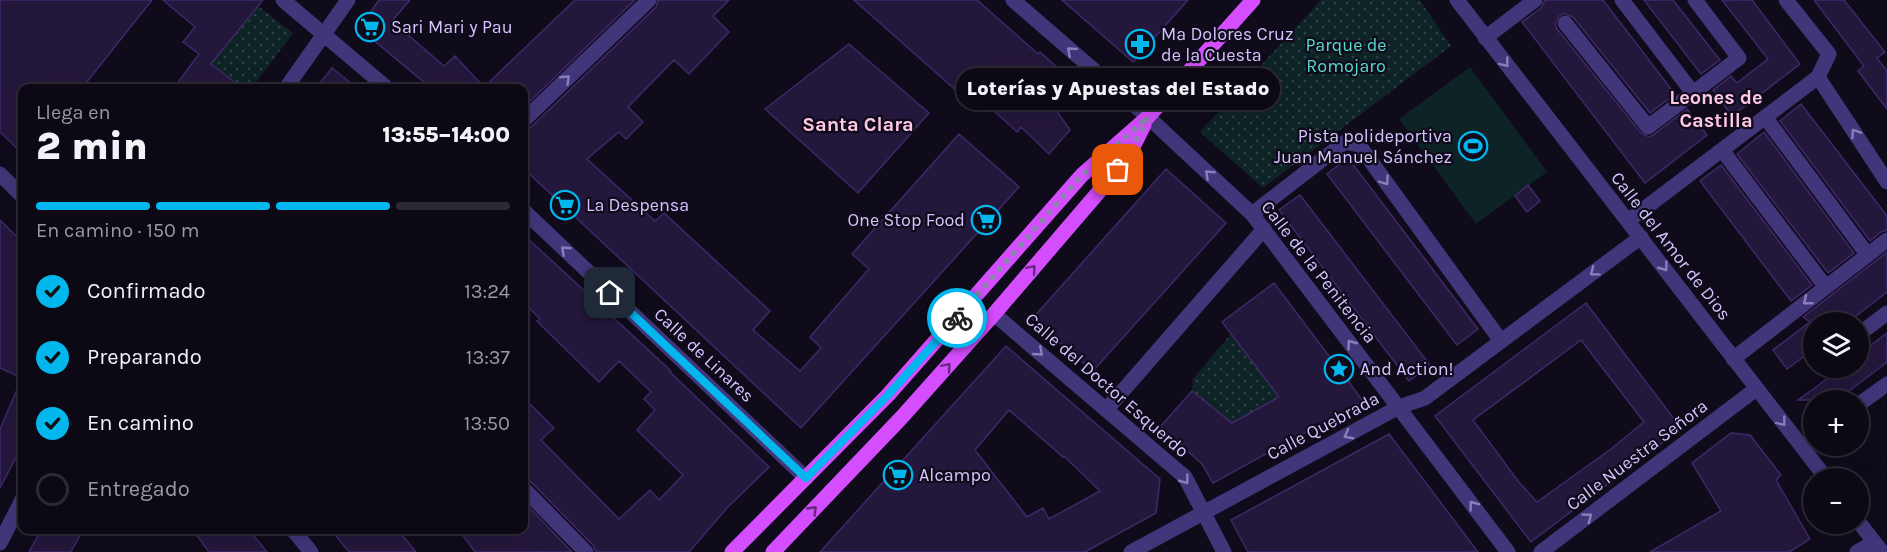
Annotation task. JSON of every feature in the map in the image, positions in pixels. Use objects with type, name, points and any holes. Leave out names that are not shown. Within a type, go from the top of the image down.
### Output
[{"type":"main road","points":[[732,552],[888,395],[1082,175],[1148,117],[1253,0]]},
{"type":"main road","points":[[773,552],[902,417],[994,314],[1127,159],[1148,117]]},
{"type":"street","points":[[283,0],[382,84]]},
{"type":"street","points":[[289,84],[348,0]]},
{"type":"street","points":[[528,116],[649,0]]},
{"type":"street","name":"Calle de la Penitencia","points":[[1013,0],[1148,117],[1252,214],[1508,552]]},
{"type":"street","name":"Calle del Amor de Dios","points":[[1457,0],[1733,359],[1756,388],[1803,438]]},
{"type":"street","points":[[1485,38],[1535,0]]},
{"type":"street","points":[[1622,0],[1693,93]]},
{"type":"street","points":[[1565,23],[1648,127],[1739,58],[1695,0]]},
{"type":"street","points":[[1628,221],[1818,77],[1829,54],[1786,0]]},
{"type":"street","points":[[1818,77],[1887,182]]},
{"type":"street","points":[[1765,117],[1867,254]]},
{"type":"street","points":[[1252,214],[1345,142],[1359,145],[1501,341]]},
{"type":"street","points":[[1722,150],[1825,286]]},
{"type":"street","points":[[0,174],[18,192]]},
{"type":"street","name":"Calle de Linares","points":[[528,215],[806,478]]},
{"type":"street","points":[[1106,410],[1264,229]]},
{"type":"street","name":"Calle Quebrada","points":[[1131,552],[1399,407],[1425,398],[1641,237]]},
{"type":"street","points":[[1733,359],[1887,240]]},
{"type":"street","points":[[1869,327],[1887,313]]},
{"type":"street","name":"Calle del Doctor Esquerdo","points":[[994,314],[1185,477],[1224,552]]},
{"type":"street","points":[[1869,397],[1887,384]]},
{"type":"street","name":"Calle Nuestra Señora","points":[[1541,552],[1756,388]]},
{"type":"street","points":[[528,493],[586,552]]},
{"type":"street","points":[[0,543],[18,508]]},
{"type":"street","points":[[296,534],[311,552]]},
{"type":"street","points":[[1857,552],[1878,547],[1868,534]]},
{"type":"green space","name":"Parque de Romojaro","points":[[1321,0],[1420,0],[1451,46],[1263,188],[1200,132]]},
{"type":"green space","points":[[254,3],[293,33],[255,84],[237,84],[211,64],[255,10]]},
{"type":"green space","name":"Pista polideportiva Juan Manuel Sánchez","points":[[1470,67],[1547,172],[1476,224],[1399,119]]},
{"type":"green space","points":[[1231,334],[1279,397],[1232,423],[1192,391],[1193,379]]},
{"type":"building","points":[[0,0],[152,0],[85,84],[18,84],[18,149],[0,132]]},
{"type":"building","points":[[163,0],[263,0],[211,64],[237,84],[177,84],[199,54],[183,42],[195,27]]},
{"type":"building","points":[[379,0],[410,0],[392,21],[444,66],[455,56],[481,84],[426,84],[359,28]]},
{"type":"building","points":[[575,0],[635,0],[528,103],[528,84],[487,84]]},
{"type":"building","points":[[658,0],[729,0],[713,16],[729,32],[689,74],[674,60],[628,107],[643,122],[626,139],[619,132],[587,159],[655,221],[664,213],[770,311],[753,330],[800,371],[821,348],[810,337],[869,269],[852,254],[959,134],[1019,187],[801,428],[528,173],[528,128],[656,7]]},
{"type":"building","points":[[854,0],[977,0],[1038,54],[1040,52],[1060,70],[1054,87],[1056,110],[1070,130],[1049,154],[1021,127],[1017,132],[983,101],[977,109]]},
{"type":"building","points":[[1062,0],[1188,0],[1133,62]]},
{"type":"building","points":[[1545,0],[1603,0],[1675,94],[1650,113],[1573,17],[1564,13],[1559,16],[1555,24],[1557,29],[1641,133],[1649,137],[1653,135],[1687,109],[1707,135],[1645,183],[1522,22],[1541,8]]},
{"type":"building","points":[[1644,0],[1673,0],[1720,60],[1701,74]]},
{"type":"building","points":[[1722,0],[1752,0],[1800,64],[1732,116],[1713,90],[1731,76],[1737,83],[1768,59]]},
{"type":"building","points":[[1814,0],[1844,0],[1885,52],[1877,58],[1887,71],[1887,109],[1858,71],[1864,66]]},
{"type":"building","points":[[849,44],[929,113],[858,193],[765,109]]},
{"type":"building","points":[[332,68],[352,84],[319,84]]},
{"type":"building","points":[[1801,104],[1887,216],[1887,230],[1870,241],[1780,121]]},
{"type":"building","points":[[1764,132],[1854,253],[1828,273],[1737,154]]},
{"type":"building","points":[[1348,158],[1478,329],[1457,345],[1327,174]]},
{"type":"building","points":[[1721,165],[1812,285],[1791,301],[1700,181]]},
{"type":"building","points":[[1166,169],[1226,223],[1093,371],[1032,319]]},
{"type":"building","points":[[1528,185],[1540,201],[1527,212],[1515,196]]},
{"type":"building","points":[[1300,195],[1430,365],[1409,381],[1279,210]]},
{"type":"building","points":[[0,220],[18,238],[18,376],[0,368]]},
{"type":"building","points":[[528,239],[671,371],[769,467],[727,508],[689,552],[596,552],[593,545],[528,481],[528,402],[554,428],[541,440],[619,519],[650,490],[659,500],[683,475],[637,430],[655,410],[644,399],[651,392],[619,361],[599,382],[537,321],[540,319],[528,307]]},
{"type":"building","points":[[1887,252],[1887,292],[1861,312],[1809,312]]},
{"type":"building","points":[[1274,283],[1363,401],[1213,483],[1202,464],[1160,427],[1192,391],[1232,423],[1279,397],[1222,322]]},
{"type":"building","points":[[1586,303],[1681,428],[1531,542],[1435,416]],"holes":[[[1581,340],[1644,422],[1611,449],[1537,502],[1518,481],[1473,420]]]},
{"type":"building","points":[[1803,327],[1803,357],[1787,369],[1773,350]]},
{"type":"building","points":[[1887,333],[1887,362],[1869,376],[1869,347]]},
{"type":"building","points":[[1006,346],[1160,479],[1156,513],[1085,552],[820,552]],"holes":[[[1009,410],[1100,491],[1049,519],[1043,508],[1027,517],[975,450]]]},
{"type":"building","points":[[1828,378],[1866,378],[1850,390],[1812,390]]},
{"type":"building","points":[[18,387],[18,454],[0,488],[0,429]]},
{"type":"building","points":[[1731,433],[1750,435],[1781,475],[1776,480],[1803,527],[1803,534],[1807,534],[1810,539],[1789,552],[1650,552],[1721,511],[1692,463]]},
{"type":"building","points":[[1389,434],[1478,552],[1248,552],[1231,520]]},
{"type":"building","points":[[528,506],[572,552],[475,552],[462,534],[528,534]]},
{"type":"building","points":[[39,534],[81,534],[71,552],[29,552]]},
{"type":"building","points":[[196,534],[252,534],[267,552],[209,552]]},
{"type":"building","points":[[334,534],[401,534],[416,552],[349,552]]},
{"type":"way so far","points":[[957,318],[1082,175],[1148,117],[1127,159],[1118,170]]},
{"type":"place","name":"Sari Mari y Pau","points":[[370,27]]},
{"type":"place","name":"Mª Dolores Cruz de la Cuesta","points":[[1140,44]]},
{"type":"place","name":"Pista polideportiva Juan Manuel Sánchez","points":[[1473,146]]},
{"type":"place","name":"Loterías y Apuestas del Estado","points":[[1118,170]]},
{"type":"place","name":"La Despensa","points":[[565,205]]},
{"type":"place","name":"One Stop Food","points":[[986,220]]},
{"type":"place","name":"And Action!","points":[[1339,369]]},
{"type":"place","name":"Alcampo","points":[[898,475]]},
{"type":"district","name":"Leones de Castilla","points":[[1716,108]]},
{"type":"district","name":"Santa Clara","points":[[858,124]]},
{"type":"route","points":[[610,293],[806,478],[888,395],[957,318]]}]
